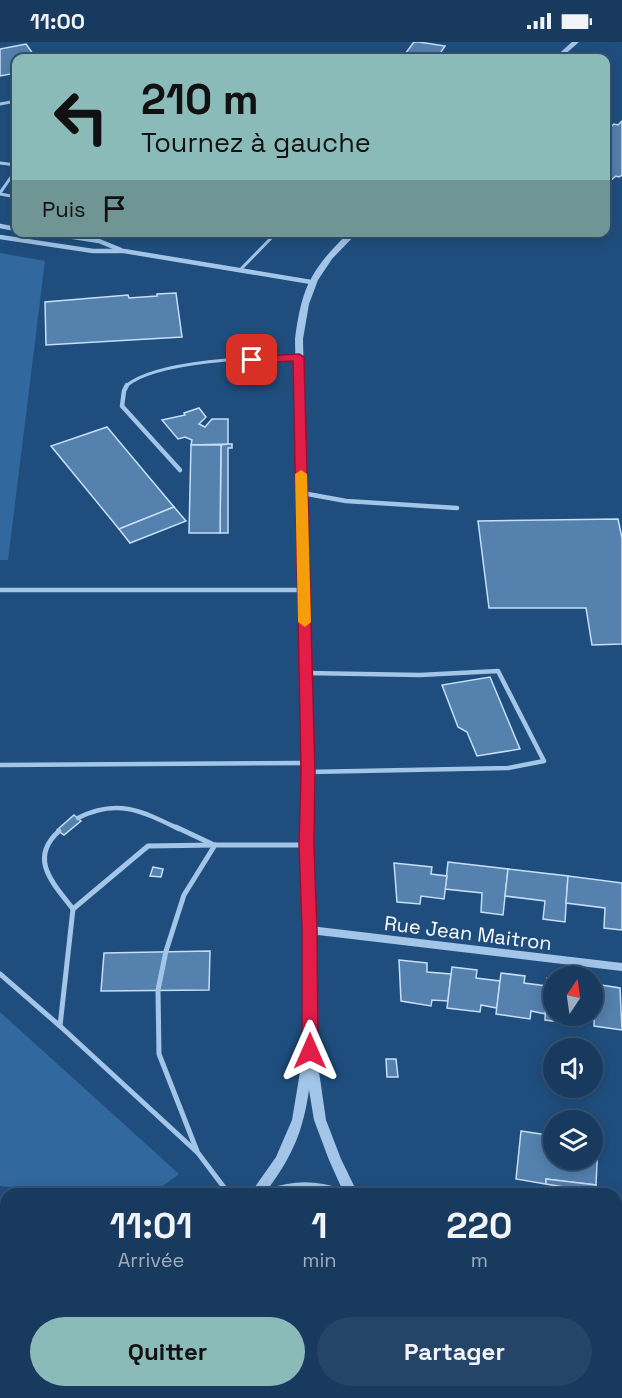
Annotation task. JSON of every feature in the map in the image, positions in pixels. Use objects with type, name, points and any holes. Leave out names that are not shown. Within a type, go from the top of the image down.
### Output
[{"type":"street","points":[[562,54],[576,42]]},
{"type":"street","points":[[0,237],[93,251],[124,251],[311,282]]},
{"type":"street","points":[[73,237],[99,241],[124,251]]},
{"type":"street","points":[[348,1188],[320,1120],[310,1051],[310,930],[306,845],[308,768],[298,339],[303,303],[311,282],[319,269],[349,237]]},
{"type":"street","name":"Rue Jean Maitron","points":[[310,930],[622,968]]},
{"type":"street","points":[[261,1188],[281,1161],[298,1120],[310,1051]]},
{"type":"lane","points":[[0,194],[12,176]]},
{"type":"lane","points":[[240,270],[271,237]]},
{"type":"lane","points":[[180,470],[122,406],[124,391],[129,382],[155,372],[208,363],[299,357]]},
{"type":"lane","points":[[302,493],[346,501],[457,508]]},
{"type":"lane","points":[[0,590],[304,590]]},
{"type":"lane","points":[[0,765],[508,768],[544,760],[498,671],[420,675],[306,673]]},
{"type":"lane","points":[[78,818],[94,809],[110,807],[137,812],[214,845]]},
{"type":"lane","points":[[59,831],[49,838],[44,856],[46,874],[74,909]]},
{"type":"lane","points":[[198,1153],[159,1054],[158,990],[166,951],[184,895],[214,845]]},
{"type":"lane","points":[[60,1026],[74,909],[148,846],[306,845]]},
{"type":"lane","points":[[0,974],[198,1153],[224,1188]]},
{"type":"shaded area","points":[[0,253],[45,261],[8,560],[0,560]]},
{"type":"shaded area","points":[[0,1012],[179,1174],[160,1188],[0,1186]]},
{"type":"building","points":[[414,42],[445,46],[440,54],[405,54]]},
{"type":"building","points":[[26,44],[33,54],[12,54],[12,74],[0,76],[0,49]]},
{"type":"building","points":[[622,121],[622,175],[610,181],[610,128],[614,124],[618,125]]},
{"type":"building","points":[[176,293],[182,337],[46,345],[45,302]]},
{"type":"building","points":[[199,408],[206,417],[199,424],[205,427],[212,419],[228,419],[228,444],[191,445],[192,440],[185,437],[178,439],[162,420],[185,415],[184,413]]},
{"type":"building","points":[[107,427],[174,507],[119,529],[51,446]]},
{"type":"building","points":[[232,444],[232,448],[228,448],[228,533],[220,533],[221,445]]},
{"type":"building","points":[[191,445],[221,445],[220,533],[189,533]]},
{"type":"building","points":[[174,507],[186,521],[130,543],[119,529]]},
{"type":"building","points":[[618,519],[622,538],[622,644],[592,645],[586,608],[489,608],[478,521]]},
{"type":"building","points":[[490,677],[520,749],[477,756],[467,732],[458,727],[442,685]]},
{"type":"building","points":[[74,815],[81,821],[64,835],[57,830]]},
{"type":"building","points":[[448,862],[508,869],[503,915],[481,912],[482,893],[445,889]]},
{"type":"building","points":[[394,863],[432,867],[431,874],[447,876],[444,899],[421,896],[420,904],[397,902]]},
{"type":"building","points":[[153,867],[163,869],[161,877],[150,876]]},
{"type":"building","points":[[508,869],[568,876],[565,922],[543,919],[545,901],[505,896]]},
{"type":"building","points":[[568,876],[622,883],[622,930],[604,928],[605,908],[566,903]]},
{"type":"building","points":[[210,951],[209,990],[101,991],[104,953]]},
{"type":"building","points":[[399,960],[427,963],[427,972],[451,974],[448,1001],[432,1000],[431,1006],[401,1001]]},
{"type":"building","points":[[452,967],[477,970],[476,978],[500,981],[497,1008],[481,1005],[480,1012],[447,1008]]},
{"type":"building","points":[[501,973],[525,976],[524,983],[543,985],[543,1013],[531,1011],[530,1019],[496,1014]]},
{"type":"building","points":[[603,985],[620,988],[622,1030],[594,1026],[603,1026]]},
{"type":"building","points":[[386,1059],[396,1059],[398,1077],[387,1077]]},
{"type":"building","points":[[521,1131],[543,1134],[543,1170],[597,1170],[596,1185],[546,1179],[546,1184],[516,1179]]},
{"type":"building","points":[[546,1179],[596,1185],[595,1188],[570,1188],[546,1184]]},
{"type":"slow traffic","points":[[301,474],[305,622]]},
{"type":"route","points":[[252,360],[299,357],[308,772],[306,845],[310,930],[310,1051]]}]
